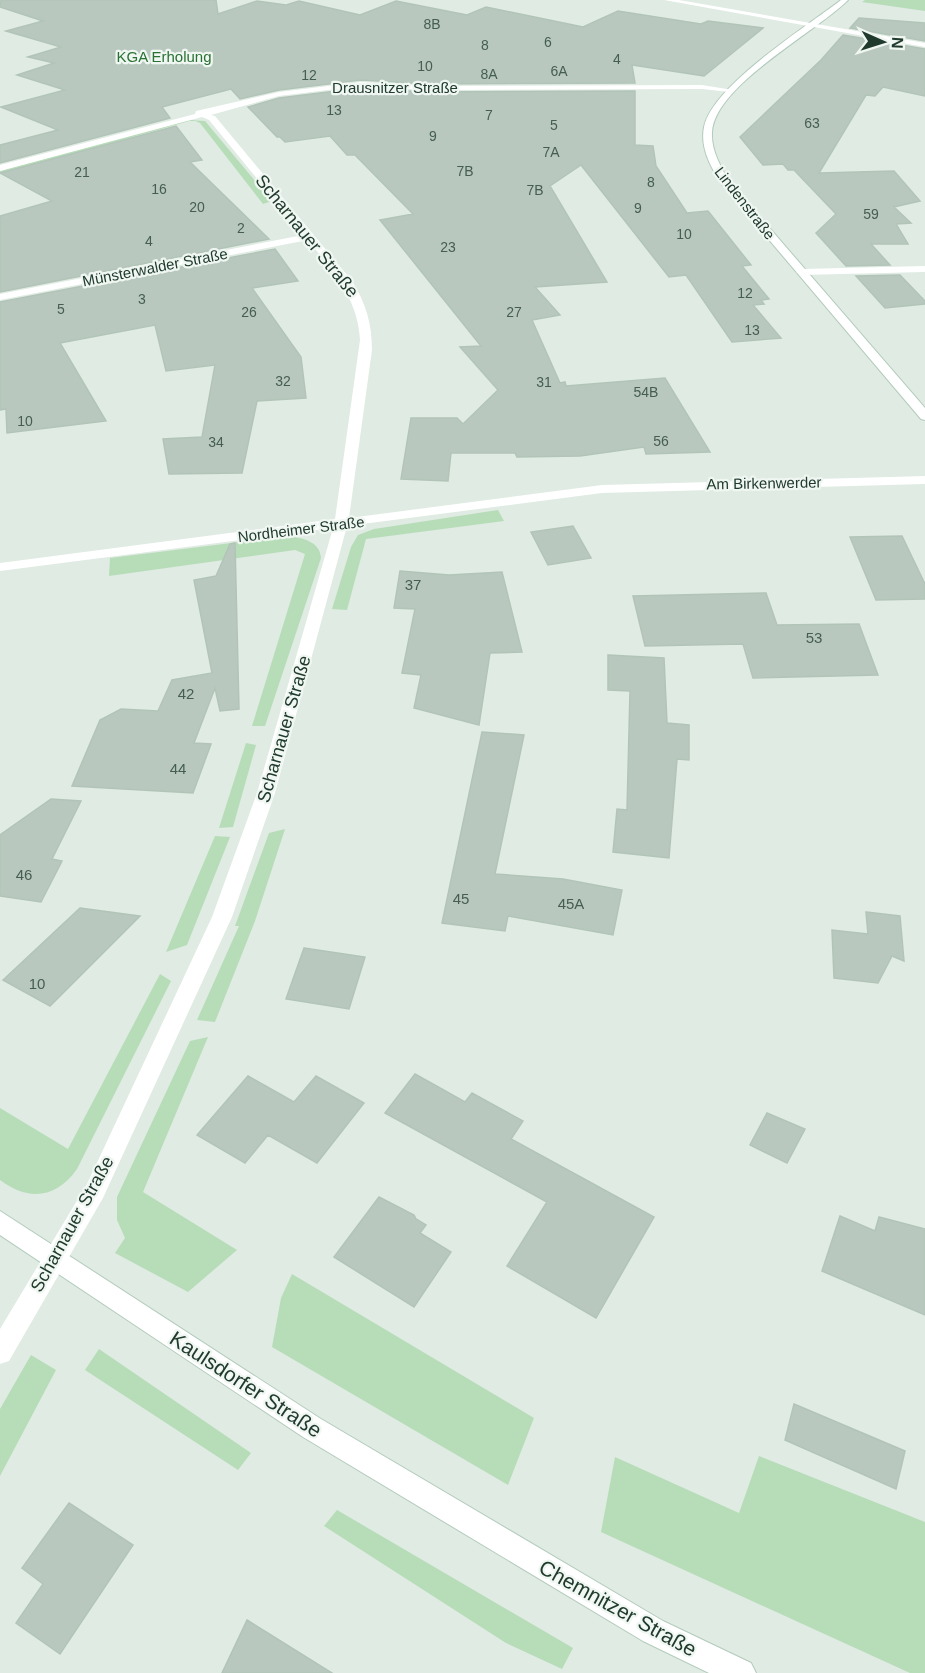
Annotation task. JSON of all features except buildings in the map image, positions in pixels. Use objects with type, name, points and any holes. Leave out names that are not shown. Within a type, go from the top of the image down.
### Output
[{"type":"street","points":[[667,0],[925,45]]},
{"type":"street","name":"Lindenstraße","points":[[845,0],[729,90],[713,108],[708,132],[709,155],[724,181],[925,416]]},
{"type":"street","name":"Drausnitzer Straße","points":[[0,168],[199,113],[288,92],[362,84],[426,87],[702,87],[729,90]]},
{"type":"street","name":"Scharnauer Straße","points":[[0,1352],[95,1191],[222,917],[266,793],[341,524],[366,350],[367,325],[361,304],[348,283],[212,118],[199,113]]},
{"type":"street","name":"Münsterwalder Straße","points":[[0,297],[309,237]]},
{"type":"street","points":[[801,272],[925,268]]},
{"type":"street","name":"Am Birkenwerder","points":[[602,489],[711,484],[925,480]]},
{"type":"street","name":"Nordheimer Straße","points":[[0,567],[602,489]]},
{"type":"street","name":"Kaulsdorfer Straße","points":[[0,1222],[312,1428],[496,1539]]},
{"type":"street","name":"Chemnitzer Straße","points":[[496,1539],[653,1631],[741,1673]]},
{"type":"green space","points":[[865,0],[925,0],[925,11],[862,2]]},
{"type":"green space","points":[[192,120],[0,174],[0,171]]},
{"type":"green space","points":[[194,120],[205,121],[272,201],[263,204],[200,123]]},
{"type":"green space","points":[[498,510],[504,521],[366,539],[347,610],[332,609],[351,547],[358,535],[374,529]]},
{"type":"green space","points":[[288,536],[304,539],[314,544],[321,558],[265,726],[252,726],[305,554],[295,550],[109,576],[110,558]]},
{"type":"green space","points":[[246,743],[256,745],[233,827],[219,828]]},
{"type":"green space","points":[[285,829],[255,921],[215,1022],[197,1020],[239,926],[235,926],[269,833]]},
{"type":"green space","points":[[215,836],[230,837],[187,945],[166,952]]},
{"type":"green space","points":[[160,974],[171,981],[77,1169],[60,1186],[41,1194],[21,1191],[0,1180],[0,1108],[68,1149]]},
{"type":"green space","points":[[208,1037],[143,1192],[237,1250],[188,1292],[115,1253],[125,1238],[117,1220],[117,1197],[190,1041]]},
{"type":"green space","points":[[292,1274],[534,1418],[508,1485],[272,1347],[281,1298]]},
{"type":"green space","points":[[99,1349],[251,1453],[238,1470],[85,1370]]},
{"type":"green space","points":[[31,1355],[56,1370],[0,1476],[0,1409]]},
{"type":"green space","points":[[759,1456],[925,1522],[925,1673],[910,1673],[601,1532],[615,1457],[739,1513]]},
{"type":"green space","points":[[337,1510],[573,1648],[562,1669],[506,1643],[324,1526]]},
{"type":"park label","name":"KGA Erholung","points":[[164,56]]}]
